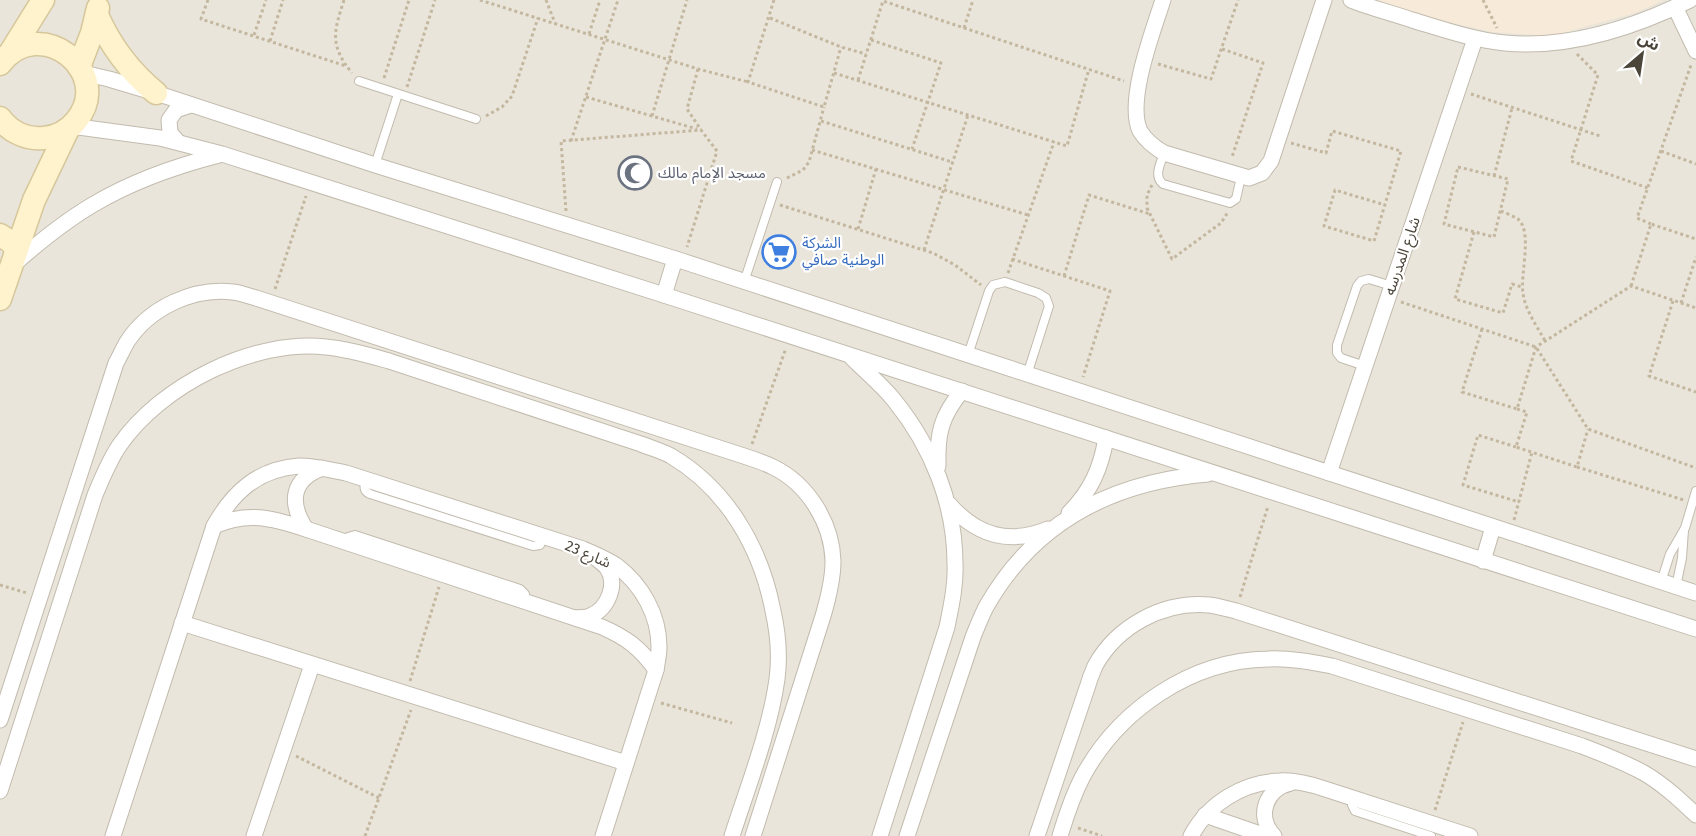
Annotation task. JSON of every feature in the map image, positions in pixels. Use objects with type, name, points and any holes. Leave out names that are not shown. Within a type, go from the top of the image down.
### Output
[{"type":"street","points":[[5,57],[43,0]]},
{"type":"street","points":[[1163,0],[1144,61],[1139,86],[1136,118],[1140,129],[1145,139],[1164,153],[1249,178],[1262,173],[1271,161],[1324,0]]},
{"type":"street","points":[[1351,0],[1475,39],[1535,44],[1565,42],[1621,28],[1690,0]]},
{"type":"street","points":[[81,70],[98,7]]},
{"type":"street","points":[[98,7],[115,50],[141,81],[156,93]]},
{"type":"street","points":[[1675,7],[1694,57]]},
{"type":"street","name":"شارع المدرسه","points":[[1329,473],[1475,39]]},
{"type":"street","points":[[0,299],[9,250],[69,128],[82,111],[86,82],[72,58],[53,46],[31,44],[20,47],[5,57]]},
{"type":"street","points":[[81,70],[679,260],[1696,593]]},
{"type":"street","points":[[178,142],[170,133],[169,120],[176,110],[191,105]]},
{"type":"street","points":[[0,118],[13,131],[35,139],[58,135],[69,128],[132,133],[222,154],[1696,629]]},
{"type":"street","points":[[9,250],[39,242],[94,204],[155,174],[222,154]]},
{"type":"street","points":[[664,295],[679,260]]},
{"type":"street","points":[[0,720],[116,363],[127,342],[143,323],[162,308],[184,297],[208,292],[232,292],[747,457],[774,467],[798,484],[816,506],[828,532],[833,561],[830,589],[753,836]]},
{"type":"street","points":[[0,791],[95,495],[119,446],[155,407],[203,375],[263,352],[294,347],[325,347],[356,352],[641,444],[670,456],[696,474],[719,495],[738,520],[754,547],[765,576],[776,625],[778,651],[778,676],[772,708],[732,836]]},
{"type":"street","points":[[848,354],[893,399],[911,422],[926,447],[938,474],[954,534],[956,566],[947,627],[880,836]]},
{"type":"street","points":[[501,397],[506,379]]},
{"type":"street","points":[[938,474],[939,433],[951,404],[962,391]]},
{"type":"street","points":[[907,836],[973,637],[985,609],[1015,565],[1076,506],[1088,491],[1097,475],[1106,438]]},
{"type":"street","name":"شارع 23","points":[[113,836],[213,526],[224,506],[239,490],[258,478],[278,470],[300,466],[322,468],[366,480],[583,549],[615,564],[633,580],[647,600],[656,623],[659,647],[656,670],[603,836]]},
{"type":"street","points":[[306,529],[298,516],[295,504],[296,492],[310,473],[322,468]]},
{"type":"street","points":[[947,502],[977,529],[996,536],[1015,537],[1035,534],[1054,527],[1104,499],[1131,489],[1168,479],[1215,473]]},
{"type":"street","points":[[213,526],[233,519],[253,516],[306,529],[602,627],[626,639],[645,656],[656,670]]},
{"type":"street","points":[[1484,561],[1494,527]]},
{"type":"street","points":[[576,618],[590,616],[602,608],[610,596],[611,589],[607,568],[583,549]]},
{"type":"street","points":[[1037,836],[1095,667],[1108,648],[1124,632],[1143,619],[1164,609],[1186,605],[1209,605],[1236,611],[1696,759]]},
{"type":"street","points":[[182,623],[626,763]]},
{"type":"street","points":[[1062,830],[1083,776],[1121,725],[1145,703],[1173,685],[1202,671],[1234,662],[1267,659],[1299,660],[1332,666],[1615,758],[1645,773],[1696,815]]},
{"type":"street","points":[[254,836],[312,664]]},
{"type":"street","points":[[1469,709],[1477,689]]},
{"type":"street","points":[[1191,836],[1205,815],[1232,794],[1248,786],[1280,780],[1302,782],[1354,798],[1431,830],[1470,836]]},
{"type":"street","points":[[1274,836],[1264,816],[1269,797],[1283,784],[1302,782]]},
{"type":"street","points":[[1205,815],[1266,836]]},
{"type":"lane","points":[[359,81],[476,119]]},
{"type":"lane","points":[[375,165],[401,95]]},
{"type":"lane","points":[[1164,153],[1158,175],[1163,184],[1227,203],[1236,199],[1234,175]]},
{"type":"lane","points":[[744,282],[777,182]]},
{"type":"lane","points":[[1365,366],[1341,358],[1336,351],[1337,345],[1357,286],[1361,281],[1369,279],[1390,292]]},
{"type":"lane","points":[[969,355],[989,291],[993,285],[1005,282],[1042,294],[1048,302],[1048,311],[1027,375]]},
{"type":"lane","points":[[1661,582],[1670,554],[1684,528],[1696,491]]},
{"type":"lane","points":[[1676,587],[1682,558],[1684,528]]},
{"type":"lane","points":[[345,542],[348,537],[355,536],[520,590],[525,594],[525,601]]},
{"type":"path","points":[[207,0],[201,19],[346,66]]},
{"type":"path","points":[[254,36],[266,0]]},
{"type":"path","points":[[270,41],[283,0]]},
{"type":"path","points":[[344,0],[335,30],[337,49],[346,66],[359,81]]},
{"type":"path","points":[[381,88],[409,0]]},
{"type":"path","points":[[401,95],[435,0]]},
{"type":"path","points":[[480,0],[824,107]]},
{"type":"path","points":[[546,0],[555,24]]},
{"type":"path","points":[[589,34],[600,0]]},
{"type":"path","points":[[572,141],[618,0]]},
{"type":"path","points":[[652,116],[687,0]]},
{"type":"path","points":[[748,82],[774,0]]},
{"type":"path","points":[[964,28],[973,0]]},
{"type":"path","points":[[1144,61],[1211,79],[1238,0]]},
{"type":"path","points":[[1483,0],[1505,43]]},
{"type":"path","points":[[858,80],[882,1],[1139,86]]},
{"type":"path","points":[[476,119],[496,111],[512,96],[538,18]]},
{"type":"path","points":[[769,18],[841,47],[866,54]]},
{"type":"path","points":[[871,40],[941,63],[912,149]]},
{"type":"path","points":[[1565,42],[1598,75],[1571,161],[1648,188]]},
{"type":"path","points":[[777,182],[803,170],[809,162],[841,47]]},
{"type":"path","points":[[1222,49],[1263,63],[1234,175]]},
{"type":"path","points":[[1694,57],[1637,218],[1696,239]]},
{"type":"path","points":[[679,260],[717,151],[687,109],[698,69]]},
{"type":"path","points":[[834,73],[1067,146],[1089,69]]},
{"type":"path","points":[[1458,90],[1600,136]]},
{"type":"path","points":[[586,97],[701,130]]},
{"type":"path","points":[[1494,176],[1512,108]]},
{"type":"path","points":[[924,250],[968,115]]},
{"type":"path","points":[[820,121],[952,162]]},
{"type":"path","points":[[567,225],[561,141],[701,130]]},
{"type":"path","points":[[1278,139],[1326,153],[1332,131],[1401,151],[1385,205],[1374,241],[1324,226],[1335,190],[1385,205]]},
{"type":"path","points":[[1005,282],[1054,142]]},
{"type":"path","points":[[812,150],[1028,215]]},
{"type":"path","points":[[1661,150],[1696,164]]},
{"type":"path","points":[[1458,167],[1509,179],[1501,211],[1494,237],[1444,224],[1458,167]]},
{"type":"path","points":[[858,229],[876,169]]},
{"type":"path","points":[[1159,180],[1153,184],[1146,202],[1172,259],[1221,223],[1233,202]]},
{"type":"path","points":[[271,303],[310,183]]},
{"type":"path","points":[[1064,276],[1089,195],[1150,214]]},
{"type":"path","points":[[770,202],[924,250],[945,259],[989,291]]},
{"type":"path","points":[[1501,211],[1517,219],[1523,226],[1525,235],[1523,297],[1545,341]]},
{"type":"path","points":[[1517,409],[1536,347],[1631,286],[1651,224]]},
{"type":"path","points":[[1474,232],[1455,299],[1503,313],[1512,284],[1522,287]]},
{"type":"path","points":[[1012,259],[1110,291],[1078,391]]},
{"type":"path","points":[[1681,303],[1696,260]]},
{"type":"path","points":[[1631,286],[1696,308]]},
{"type":"path","points":[[1390,292],[1482,329],[1536,347],[1588,429],[1696,468]]},
{"type":"path","points":[[1673,301],[1649,376],[1696,392]]},
{"type":"path","points":[[1482,329],[1462,392],[1527,412],[1516,447]]},
{"type":"path","points":[[747,457],[790,336]]},
{"type":"path","points":[[1577,467],[1588,429]]},
{"type":"path","points":[[1519,502],[1463,485],[1478,435],[1692,503]]},
{"type":"path","points":[[1510,533],[1532,452]]},
{"type":"path","points":[[1236,611],[1273,492]]},
{"type":"path","points":[[366,836],[410,695],[443,574]]},
{"type":"path","points":[[0,585],[40,596]]},
{"type":"path","points":[[647,698],[732,723]]},
{"type":"path","points":[[1431,830],[1469,709]]},
{"type":"path","points":[[283,750],[379,798]]},
{"type":"path","points":[[1062,830],[1102,836]]},
{"type":"shaded area","points":[[0,0],[1696,0],[1696,836],[0,836]]},
{"type":"shaded area","points":[[1371,0],[1663,0],[1638,12],[1552,36],[1492,32],[1418,15]]},
{"type":"place","name":"مسجد الإمام مالك","points":[[635,173]]},
{"type":"place","name":"الشركة الوطنية صافي","points":[[779,252]]}]
